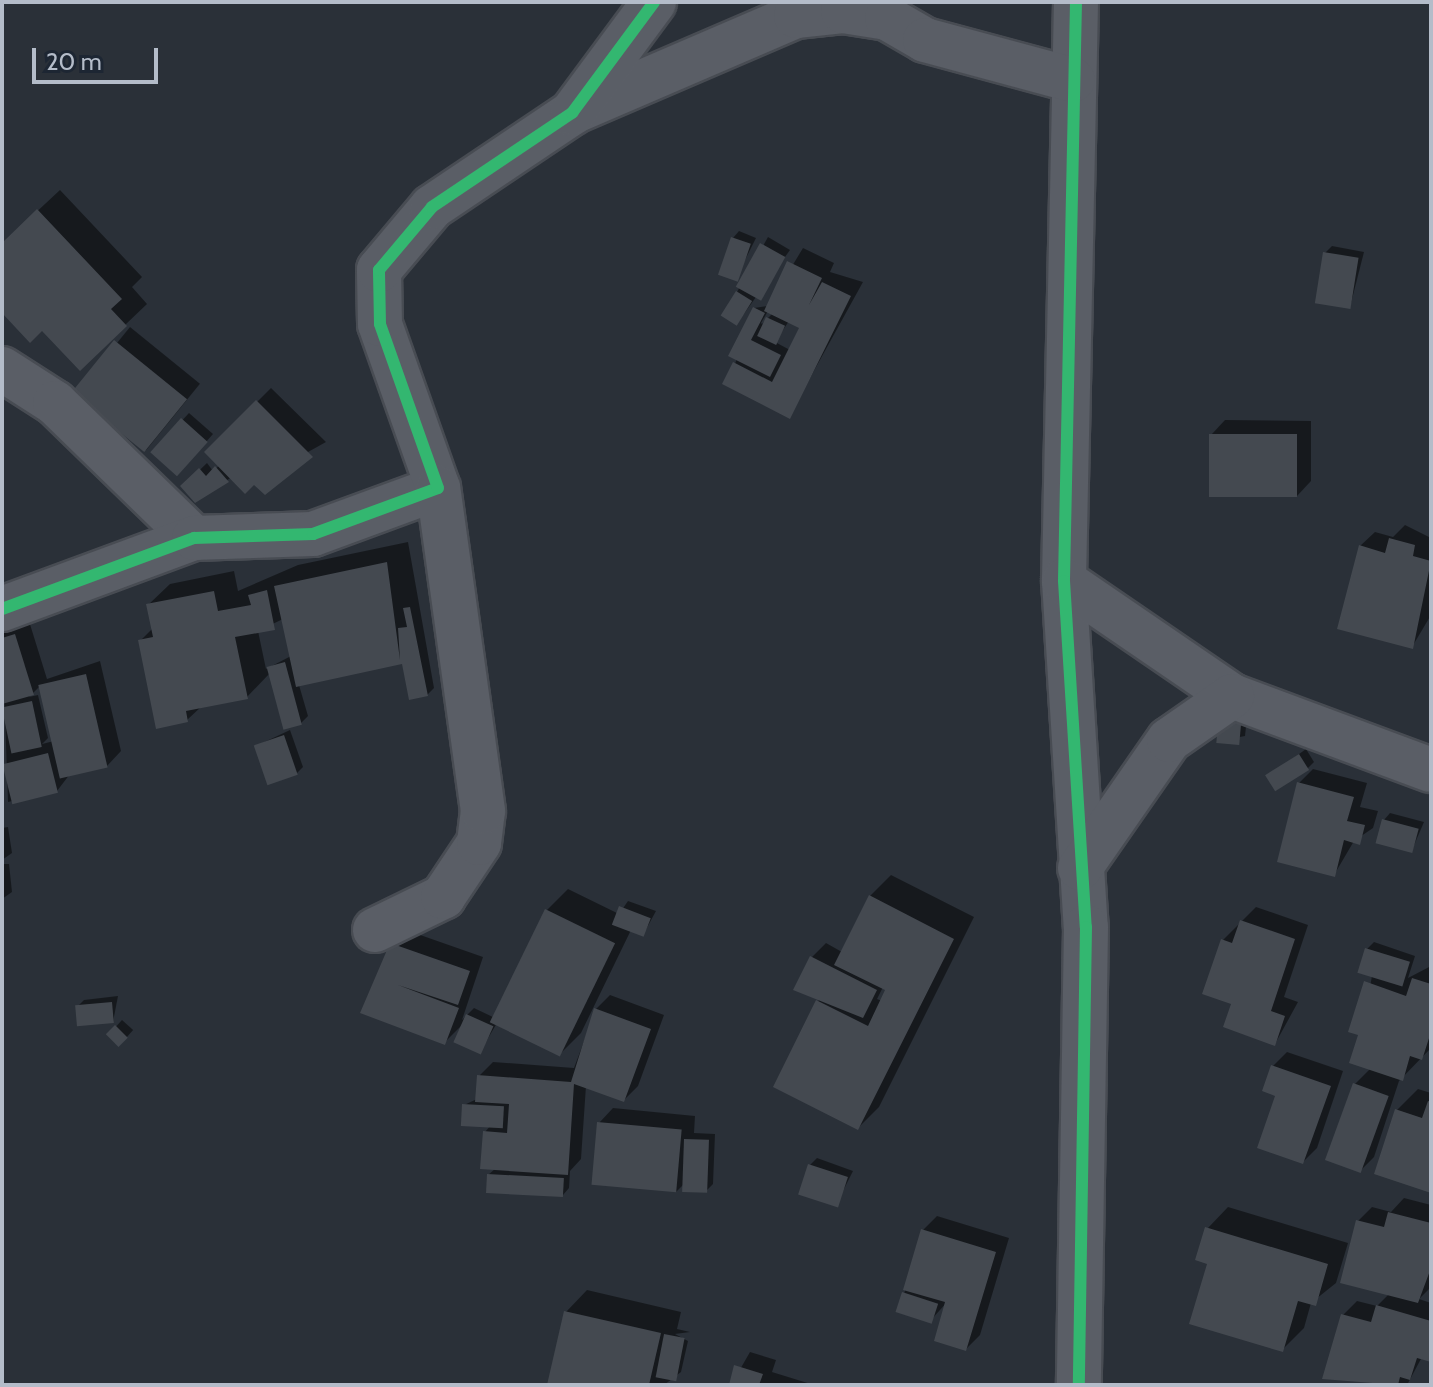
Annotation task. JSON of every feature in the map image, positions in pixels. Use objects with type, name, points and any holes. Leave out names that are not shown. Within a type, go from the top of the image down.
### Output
[{"type":"street","points":[[572,113],[654,2]]},
{"type":"street","points":[[1076,2],[1064,581],[1086,927],[1079,1385]]},
{"type":"street","points":[[375,930],[443,897],[479,843],[483,811],[438,488],[380,324],[379,270],[451,192],[572,113],[796,16],[843,11],[887,18],[925,40],[1073,80]]},
{"type":"street","points":[[2,369],[76,421],[194,538]]},
{"type":"street","points":[[2,609],[194,538],[313,534],[438,488]]},
{"type":"street","points":[[1064,581],[1232,696],[1431,770]]},
{"type":"street","points":[[1080,868],[1169,740],[1232,696]]},
{"type":"building","points":[[37,209],[122,299],[111,309],[127,326],[80,371],[42,331],[30,343],[2,313],[2,243]]},
{"type":"building","points":[[731,237],[751,244],[738,282],[718,275]]},
{"type":"building","points":[[760,243],[785,257],[761,301],[736,287]]},
{"type":"building","points":[[1323,252],[1359,258],[1350,309],[1315,303]]},
{"type":"building","points":[[787,261],[822,278],[809,305],[822,282],[851,296],[790,419],[722,384],[733,362],[772,382],[799,328],[764,311]]},
{"type":"building","points":[[736,291],[752,301],[737,326],[721,316]]},
{"type":"building","points":[[753,307],[765,313],[751,340],[781,355],[770,377],[728,356]]},
{"type":"building","points":[[766,317],[785,326],[776,345],[757,336]]},
{"type":"building","points":[[114,340],[187,399],[144,452],[71,393]]},
{"type":"building","points":[[256,400],[313,457],[265,495],[254,485],[245,494],[204,452]]},
{"type":"building","points":[[181,418],[208,442],[177,476],[150,452]]},
{"type":"building","points":[[1209,434],[1297,434],[1297,497],[1209,497]]},
{"type":"building","points":[[215,466],[229,482],[195,503],[180,486],[199,468],[206,476]]},
{"type":"building","points":[[1389,538],[1415,545],[1413,556],[1431,561],[1413,649],[1337,629],[1359,545],[1385,553]]},
{"type":"building","points":[[387,562],[400,660],[398,628],[407,627],[403,608],[410,607],[428,696],[409,700],[402,664],[296,687],[274,586]]},
{"type":"building","points":[[267,590],[275,630],[235,637],[248,699],[186,711],[188,722],[156,729],[138,640],[153,637],[146,604],[214,591],[218,611],[251,605],[248,595]]},
{"type":"building","points":[[15,634],[34,695],[2,704],[2,638]]},
{"type":"building","points":[[285,662],[302,725],[283,730],[267,667]]},
{"type":"building","points":[[86,674],[108,768],[60,779],[38,685]]},
{"type":"building","points":[[32,701],[42,747],[11,753],[2,707]]},
{"type":"building","points":[[1219,712],[1242,714],[1239,745],[1216,743]]},
{"type":"building","points":[[284,735],[298,775],[267,785],[254,745]]},
{"type":"building","points":[[48,753],[58,793],[12,804],[2,764]]},
{"type":"building","points":[[1299,754],[1309,770],[1275,791],[1265,775]]},
{"type":"building","points":[[1297,782],[1354,797],[1347,821],[1365,825],[1360,845],[1344,840],[1335,877],[1277,862]]},
{"type":"building","points":[[1382,819],[1419,829],[1412,853],[1376,843]]},
{"type":"building","points":[[869,895],[954,939],[858,1130],[773,1087],[816,1000],[868,1026],[885,990],[834,965]]},
{"type":"building","points":[[619,906],[651,918],[644,937],[612,925]]},
{"type":"building","points":[[545,909],[615,943],[560,1056],[490,1022]]},
{"type":"building","points":[[1240,920],[1295,939],[1271,1011],[1285,1016],[1275,1046],[1223,1027],[1231,1004],[1202,994],[1221,939],[1232,943]]},
{"type":"building","points":[[390,943],[470,971],[458,1005],[398,985],[459,1008],[445,1045],[360,1013]]},
{"type":"building","points":[[1365,948],[1410,962],[1402,987],[1357,973]]},
{"type":"building","points":[[810,956],[877,990],[863,1018],[793,990]]},
{"type":"building","points":[[1412,978],[1431,984],[1431,1032],[1422,1060],[1410,1056],[1403,1081],[1349,1063],[1358,1035],[1348,1032],[1364,981],[1406,996]]},
{"type":"building","points":[[112,1002],[114,1023],[77,1026],[75,1005]]},
{"type":"building","points":[[594,1008],[651,1029],[624,1102],[574,1084],[568,1175],[480,1169],[483,1131],[507,1133],[509,1104],[475,1102],[477,1075],[571,1082]]},
{"type":"building","points":[[466,1014],[493,1026],[481,1055],[453,1042]]},
{"type":"building","points":[[115,1025],[128,1038],[119,1047],[106,1034]]},
{"type":"building","points":[[1271,1065],[1331,1086],[1303,1164],[1257,1148],[1275,1096],[1262,1091]]},
{"type":"building","points":[[1353,1083],[1389,1096],[1361,1173],[1325,1160]]},
{"type":"building","points":[[1428,1101],[1431,1102],[1431,1193],[1374,1174],[1395,1109],[1422,1118]]},
{"type":"building","points":[[462,1104],[504,1106],[503,1128],[461,1126]]},
{"type":"building","points":[[597,1122],[682,1129],[676,1192],[592,1185]]},
{"type":"building","points":[[684,1139],[709,1140],[707,1193],[682,1192]]},
{"type":"building","points":[[808,1164],[848,1177],[838,1207],[798,1194]]},
{"type":"building","points":[[487,1174],[564,1178],[563,1197],[486,1193]]},
{"type":"building","points":[[1388,1212],[1431,1223],[1431,1268],[1418,1303],[1340,1283],[1356,1220],[1384,1227]]},
{"type":"building","points":[[1205,1227],[1328,1264],[1316,1306],[1298,1301],[1283,1352],[1189,1324],[1207,1264],[1195,1260]]},
{"type":"building","points":[[921,1229],[996,1252],[966,1351],[934,1341],[945,1302],[903,1290]]},
{"type":"building","points":[[902,1292],[938,1304],[932,1324],[896,1312]]},
{"type":"building","points":[[1376,1305],[1431,1321],[1431,1362],[1417,1358],[1410,1380],[1400,1377],[1398,1385],[1322,1379],[1341,1314],[1371,1322]]},
{"type":"building","points":[[564,1311],[661,1333],[649,1385],[547,1385]]},
{"type":"building","points":[[664,1334],[685,1338],[676,1381],[656,1377]]},
{"type":"building","points":[[734,1365],[763,1374],[759,1385],[729,1385]]},
{"type":"cycle path","points":[[2,609],[194,538],[313,534],[438,488],[380,324],[379,270],[432,207],[572,113],[654,2]]},
{"type":"cycle path","points":[[1076,2],[1064,581],[1086,927],[1079,1385]]}]
